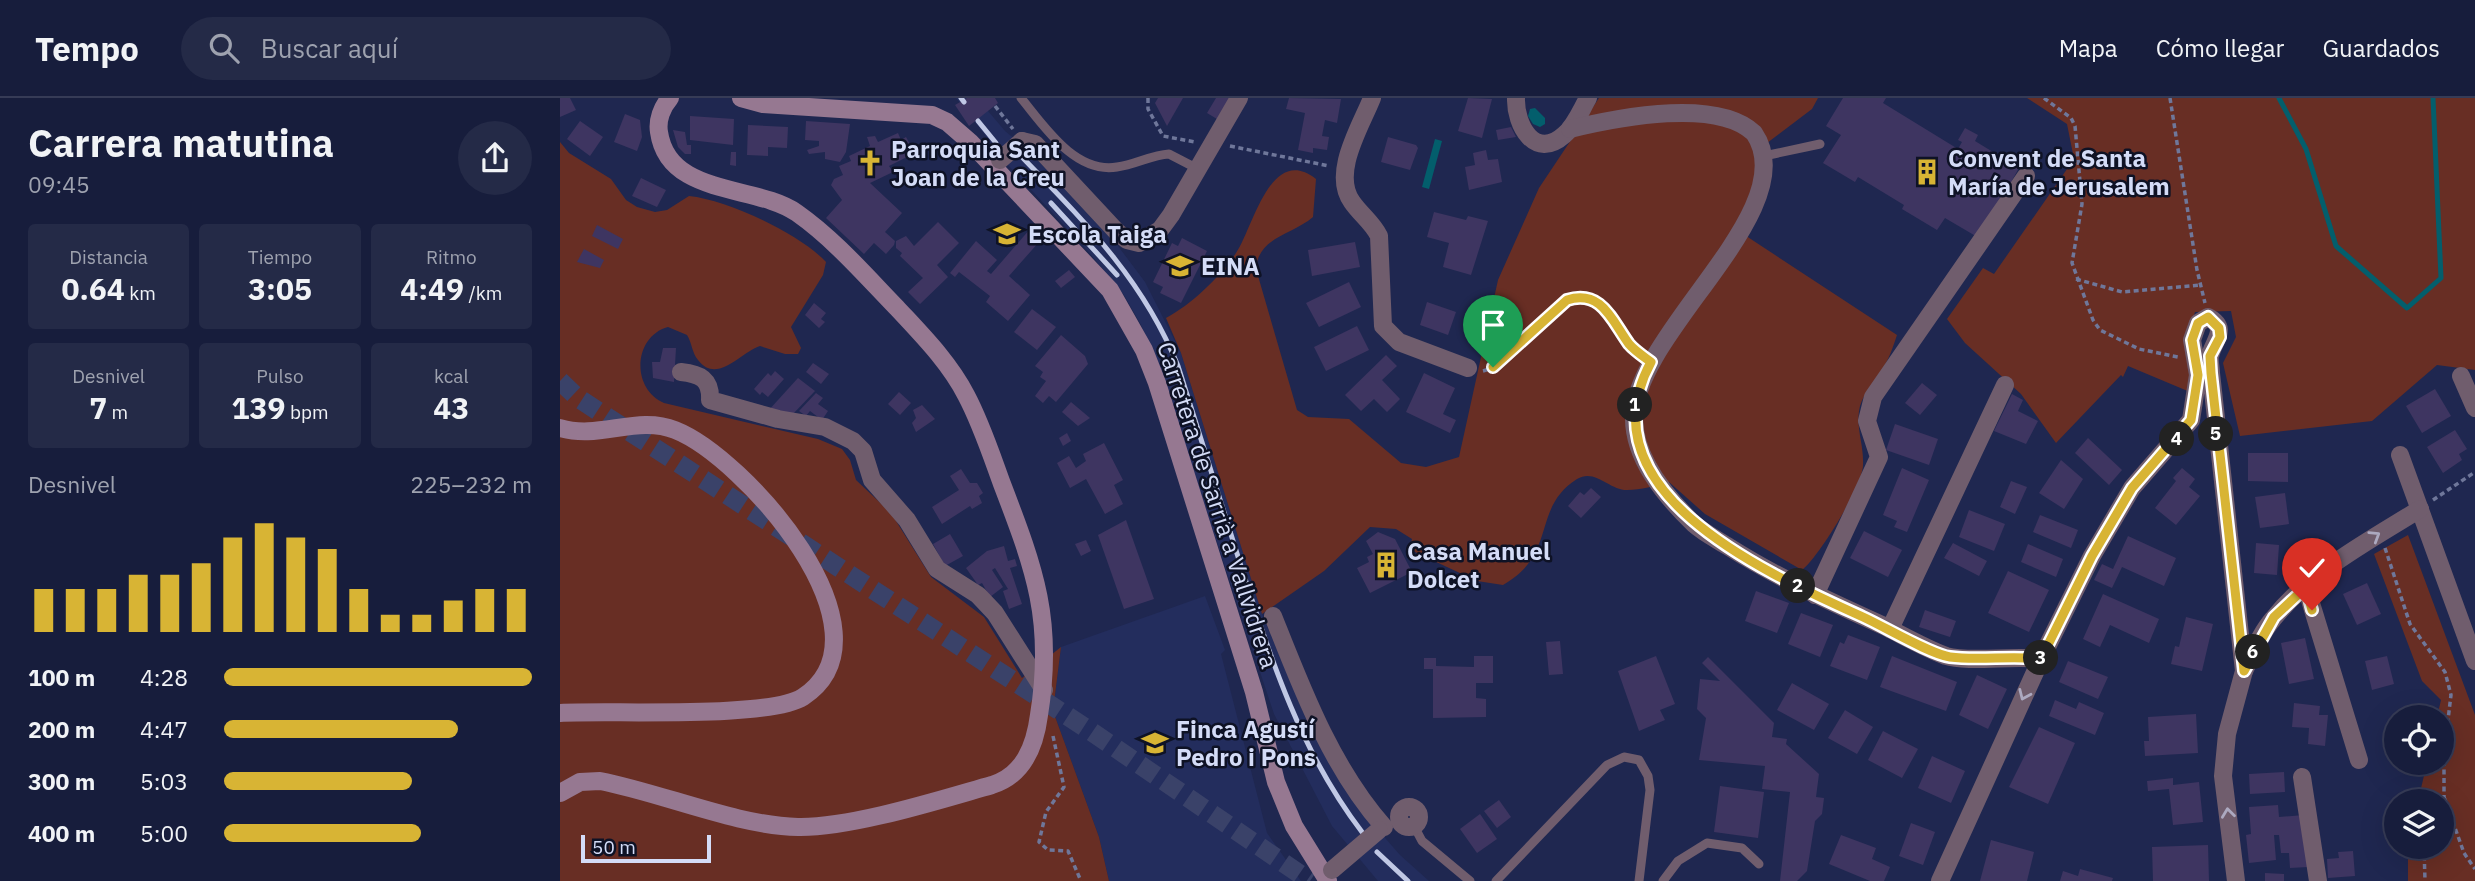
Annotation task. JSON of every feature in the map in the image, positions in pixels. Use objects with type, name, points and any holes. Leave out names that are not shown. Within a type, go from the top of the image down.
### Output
[{"type":"main road","name":"Carretera de Sarrià a Vallvidrera","points":[[741,98],[764,104],[932,115],[954,127],[996,164],[1110,290],[1144,350],[1157,383],[1254,692],[1276,782],[1294,826],[1328,876]]},
{"type":"main road","points":[[560,793],[580,782],[600,781],[782,826],[818,826],[860,818],[992,785],[1011,776],[1028,757],[1044,690],[1044,614],[1031,564],[966,394],[936,351],[822,233],[800,215],[770,200],[701,181],[676,165],[661,143],[658,128],[666,99]]},
{"type":"main road","points":[[560,428],[589,433],[652,425],[676,430],[699,443],[753,488],[780,519],[821,586],[831,608],[834,633],[831,659],[822,679],[804,696],[792,702],[749,709],[560,713]]},
{"type":"street","points":[[996,164],[1017,133],[1035,144],[1116,231],[1132,242],[1144,242],[1160,230],[1239,98]]},
{"type":"street","points":[[1372,98],[1345,167],[1350,200],[1373,223],[1379,236],[1383,326],[1399,342],[1468,368]]},
{"type":"street","points":[[1516,98],[1519,126],[1532,139],[1553,142],[1570,129],[1588,98]]},
{"type":"street","points":[[1570,129],[1649,110],[1706,106],[1731,113],[1742,120],[1758,139],[1764,156],[1763,184],[1754,208],[1651,362],[1638,389],[1634,427],[1646,465],[1695,525],[1815,595],[1948,657],[2041,659]]},
{"type":"street","points":[[1815,595],[1879,457],[1867,421],[1873,397],[2026,176]]},
{"type":"street","points":[[1940,881],[2041,659],[2092,556],[2132,488],[2191,420],[2198,375],[2192,340],[2198,323],[2208,317],[2219,328],[2220,337],[2210,356],[2212,386],[2244,671]]},
{"type":"street","points":[[681,372],[701,376],[710,388],[710,400],[778,419],[825,427],[853,441],[863,451],[872,480],[906,520],[937,569],[978,595],[995,613],[1044,690]]},
{"type":"street","points":[[2461,376],[2475,408]]},
{"type":"street","points":[[1891,629],[2005,385]]},
{"type":"street","points":[[2400,455],[2424,506],[2475,661]]},
{"type":"street","points":[[2236,881],[2223,776],[2227,734],[2244,671],[2274,617],[2306,587],[2340,558],[2424,506]]},
{"type":"street","points":[[2306,587],[2359,760]]},
{"type":"street","points":[[1273,616],[1300,684],[1338,763],[1360,800],[1394,826],[1328,876]]},
{"type":"street","points":[[2302,776],[2318,881]]},
{"type":"lane","points":[[1021,98],[1068,150],[1089,166],[1117,167],[1169,155],[1198,169]]},
{"type":"lane","points":[[1764,156],[1819,144]]},
{"type":"lane","points":[[1496,881],[1607,765],[1625,757],[1639,760],[1648,776],[1650,790],[1639,881]]},
{"type":"lane","points":[[1394,826],[1422,841],[1470,881]]},
{"type":"lane","points":[[1663,881],[1678,861],[1707,843],[1742,848],[1759,864]]},
{"type":"path","points":[[1148,98],[1148,109],[1163,136],[1196,142]]},
{"type":"path","points":[[2044,98],[2071,118],[2078,142],[2082,204],[2072,263],[2076,279],[2100,330],[2139,349],[2164,357],[2189,358]]},
{"type":"path","points":[[2170,98],[2200,285],[2208,317]]},
{"type":"path","points":[[995,106],[1017,133]]},
{"type":"path","points":[[1222,144],[1332,167]]},
{"type":"path","points":[[2076,279],[2122,292],[2200,285]]},
{"type":"path","points":[[1468,368],[1480,372],[1493,367],[1554,309],[1567,300],[1582,297],[1603,306],[1631,347],[1651,362]]},
{"type":"path","points":[[2424,506],[2475,472]]},
{"type":"path","points":[[2385,548],[2410,624],[2445,672],[2451,695],[2444,753],[2444,789]]},
{"type":"path","points":[[1053,725],[1064,788],[1046,812],[1038,842],[1048,850],[1068,851],[1081,881]]},
{"type":"path","points":[[2454,826],[2463,853],[2475,869]]},
{"type":"path","points":[[2425,859],[2426,881]]},
{"type":"shaded area","points":[[956,98],[977,98],[1005,131],[1029,151],[1118,246],[1145,282],[1181,353],[1262,614],[1307,721],[1335,773],[1365,815],[1400,855],[1429,881],[1378,881],[1332,826],[1274,714],[1157,362],[1141,325],[1124,295],[1087,250],[1009,166]]},
{"type":"shaded area","points":[[1599,98],[1818,98],[1812,109],[1759,149],[1752,193],[1734,228],[1897,335],[1887,362],[1860,406],[1858,421],[1863,457],[1861,475],[1829,536],[1802,570],[1705,514],[1669,482],[1627,490],[1584,476],[1563,491],[1554,503],[1531,559],[1520,573],[1503,585],[1477,581],[1417,553],[1410,549],[1412,539],[1396,529],[1370,527],[1324,571],[1262,614],[1181,353],[1166,318],[1195,298],[1229,262],[1275,180],[1286,172],[1300,171],[1316,179],[1313,217],[1269,243],[1258,258],[1256,269],[1297,410],[1308,417],[1349,419],[1401,463],[1426,467],[1459,457],[1498,280],[1539,188]]},
{"type":"shaded area","points":[[2027,98],[2475,98],[2475,370],[2437,365],[2372,421],[2240,436],[2223,363],[2236,337],[2231,311],[2195,312],[2187,337],[2190,392],[2128,366],[2123,377],[2121,375],[2056,443],[2021,394],[1965,343],[1947,319],[1983,268],[1994,274],[2074,159],[2067,124]]},
{"type":"shaded area","points":[[1535,108],[1545,118],[1545,124],[1540,127],[1533,124],[1528,116],[1530,109]]},
{"type":"shaded area","points":[[1435,139],[1442,141],[1429,189],[1422,187]]},
{"type":"shaded area","points":[[560,142],[569,153],[611,179],[626,200],[637,207],[655,212],[667,210],[689,196],[723,204],[782,230],[826,262],[823,275],[791,327],[801,348],[798,354],[785,354],[760,346],[729,365],[713,369],[705,367],[698,360],[687,335],[668,327],[657,332],[643,351],[641,375],[646,386],[653,396],[664,403],[818,439],[842,449],[850,460],[856,480],[891,513],[931,577],[984,617],[1022,678],[1061,647],[1053,711],[1099,837],[1109,881],[560,881]]},
{"type":"shaded area","points":[[2408,535],[2475,715],[2475,881],[2408,881],[2408,859],[2454,859],[2454,789],[2421,789],[2424,775],[2454,775],[2454,705],[2440,705],[2441,700],[2422,681],[2374,554]]},
{"type":"shaded area","name":"Finca Agustí Pedro i Pons","points":[[1205,596],[1225,650],[1221,654],[1267,833],[1301,881],[1109,881],[1099,837],[1053,711],[1061,647]]},
{"type":"building","points":[[560,98],[570,98],[576,110],[560,117]]},
{"type":"building","points":[[967,98],[995,98],[998,103],[969,126],[955,105]]},
{"type":"building","points":[[1158,98],[1183,98],[1167,126],[1155,103]]},
{"type":"building","points":[[1216,98],[1230,98],[1217,119],[1207,113]]},
{"type":"building","points":[[1289,98],[1341,99],[1337,123],[1325,120],[1322,136],[1329,137],[1327,150],[1313,148],[1313,153],[1298,150],[1305,113],[1286,109]]},
{"type":"building","points":[[1468,98],[1492,99],[1482,138],[1458,131]]},
{"type":"building","name":"Convent de Santa María de Jerusalem","points":[[1843,98],[1886,98],[1883,103],[1958,149],[1962,142],[1958,140],[1965,128],[1978,135],[1975,141],[2019,168],[1979,238],[1945,218],[1937,230],[1902,209],[1904,205],[1858,177],[1855,182],[1823,163],[1841,135],[1826,126]]},
{"type":"building","points":[[625,114],[640,120],[642,137],[637,151],[614,142]]},
{"type":"building","points":[[690,116],[734,119],[733,145],[690,140]]},
{"type":"building","points":[[580,121],[603,137],[590,156],[567,139]]},
{"type":"building","points":[[806,121],[850,124],[846,152],[840,162],[825,159],[825,152],[809,154],[807,150],[819,146],[819,141],[805,140]]},
{"type":"building","points":[[748,125],[788,127],[787,148],[768,147],[768,156],[747,155]]},
{"type":"building","points":[[1511,127],[1516,137],[1498,140],[1496,130]]},
{"type":"building","points":[[673,130],[685,132],[687,145],[691,145],[691,154],[685,154],[678,147]]},
{"type":"building","points":[[898,133],[901,140],[906,137],[911,146],[906,149],[909,156],[889,166],[893,172],[870,183],[902,213],[885,232],[895,241],[894,245],[886,254],[874,243],[864,254],[826,218],[842,200],[831,185],[834,179],[843,175],[839,166],[851,161],[849,156],[870,146],[867,137],[875,136],[878,142]]},
{"type":"building","points":[[1388,137],[1416,145],[1418,148],[1410,170],[1381,162]]},
{"type":"building","points":[[1486,150],[1488,160],[1498,159],[1502,182],[1469,190],[1465,167],[1475,165],[1473,153]]},
{"type":"building","points":[[731,152],[736,152],[736,166],[730,165]]},
{"type":"building","points":[[641,178],[666,190],[657,207],[632,196]]},
{"type":"building","points":[[1434,212],[1466,220],[1468,216],[1488,221],[1471,275],[1443,267],[1449,243],[1427,237]]},
{"type":"building","points":[[938,222],[959,243],[937,265],[948,277],[920,304],[908,292],[923,278],[900,256],[902,253],[896,248],[896,241],[906,236],[914,246]]},
{"type":"building","points":[[597,225],[623,239],[618,249],[592,236]]},
{"type":"building","points":[[1030,229],[1039,242],[1009,276],[1030,295],[1008,321],[986,302],[990,296],[959,272],[955,277],[950,273],[976,241],[997,260],[987,271],[991,274]]},
{"type":"building","name":"EINA","points":[[1182,238],[1207,251],[1181,303],[1160,293],[1163,287],[1153,282],[1172,243],[1178,246]]},
{"type":"building","points":[[1355,242],[1360,267],[1312,276],[1308,250]]},
{"type":"building","points":[[584,249],[604,260],[600,268],[577,262]]},
{"type":"building","points":[[1069,270],[1075,277],[1061,288],[1055,281]]},
{"type":"building","points":[[1349,282],[1361,307],[1319,327],[1306,303]]},
{"type":"building","points":[[1427,302],[1456,312],[1448,335],[1420,325]]},
{"type":"building","points":[[814,303],[826,313],[821,319],[825,322],[819,328],[805,315]]},
{"type":"building","points":[[1032,309],[1056,327],[1037,350],[1014,332]]},
{"type":"building","points":[[1357,326],[1369,350],[1326,371],[1314,347]]},
{"type":"building","points":[[1061,335],[1085,356],[1088,364],[1056,402],[1049,396],[1043,403],[1035,396],[1046,381],[1040,377],[1043,372],[1035,366]]},
{"type":"building","points":[[663,348],[676,348],[674,382],[653,378],[652,362],[660,362]]},
{"type":"building","points":[[1386,355],[1397,366],[1382,380],[1400,399],[1387,412],[1374,399],[1361,411],[1345,395]]},
{"type":"building","points":[[813,363],[829,374],[821,384],[806,372]]},
{"type":"building","points":[[775,371],[784,379],[768,397],[762,392],[760,395],[754,389],[768,373],[771,376]]},
{"type":"building","points":[[1424,373],[1455,388],[1443,414],[1456,420],[1450,433],[1406,412]]},
{"type":"building","points":[[798,378],[815,391],[791,416],[768,411]]},
{"type":"building","points":[[1922,383],[1937,395],[1920,415],[1905,403]]},
{"type":"building","points":[[2435,389],[2451,416],[2422,433],[2406,406]]},
{"type":"building","points":[[899,392],[911,403],[900,415],[888,404]]},
{"type":"building","points":[[816,393],[823,398],[818,404],[828,411],[822,420],[810,411],[806,416],[799,411]]},
{"type":"building","points":[[2012,394],[2023,400],[2018,411],[2038,421],[2026,444],[1994,431]]},
{"type":"building","points":[[1071,402],[1090,418],[1078,426],[1062,412]]},
{"type":"building","points":[[922,405],[935,419],[916,432],[912,423],[916,418],[913,410]]},
{"type":"building","points":[[1895,424],[1938,439],[1929,465],[1886,450]]},
{"type":"building","points":[[2455,430],[2467,449],[2459,454],[2462,460],[2443,473],[2427,447]]},
{"type":"building","points":[[1067,433],[1071,441],[1063,446],[1059,438]]},
{"type":"building","points":[[2088,438],[2122,470],[2109,485],[2075,453]]},
{"type":"building","points":[[1104,443],[1123,480],[1114,485],[1123,504],[1105,514],[1086,479],[1070,488],[1057,463],[1069,456],[1076,468],[1086,461],[1083,454]]},
{"type":"building","points":[[2248,453],[2288,453],[2288,482],[2248,481]]},
{"type":"building","points":[[2061,460],[2083,479],[2064,509],[2039,493]]},
{"type":"building","points":[[1902,468],[1929,480],[1907,532],[1894,527],[1897,521],[1883,515]]},
{"type":"building","points":[[2182,468],[2195,479],[2189,487],[2200,496],[2176,525],[2155,508],[2176,481],[2173,478]]},
{"type":"building","points":[[961,469],[970,483],[977,483],[983,493],[979,496],[982,503],[972,509],[970,506],[942,524],[932,507],[959,490],[950,476]]},
{"type":"building","points":[[2011,481],[2027,487],[2015,514],[2000,507]]},
{"type":"building","points":[[1591,488],[1601,497],[1581,518],[1568,506],[1580,492],[1584,495]]},
{"type":"building","points":[[2285,493],[2289,524],[2260,528],[2255,497]]},
{"type":"building","points":[[1969,510],[2005,524],[1994,551],[1959,537]]},
{"type":"building","points":[[2040,515],[2078,530],[2071,548],[2033,532]]},
{"type":"building","points":[[1126,520],[1154,599],[1124,609],[1098,535]]},
{"type":"building","points":[[1864,531],[1902,550],[1888,577],[1850,558]]},
{"type":"building","name":"Casa Manuel Dolcet","points":[[1378,532],[1395,539],[1412,572],[1370,593],[1357,568],[1369,562],[1367,557],[1373,554],[1366,541]]},
{"type":"building","points":[[950,534],[963,556],[945,566],[933,544]]},
{"type":"building","points":[[2128,536],[2176,558],[2164,586],[2122,567],[2112,588],[2094,580],[2102,564],[2113,569]]},
{"type":"building","points":[[1086,540],[1091,551],[1081,556],[1075,544]]},
{"type":"building","points":[[1953,543],[1987,561],[1979,576],[1944,558]]},
{"type":"building","points":[[2256,543],[2279,545],[2277,575],[2254,573]]},
{"type":"building","points":[[2028,544],[2063,559],[2056,577],[2021,562]]},
{"type":"building","points":[[1004,546],[1008,561],[1015,559],[1017,566],[1010,568],[1022,604],[1009,609],[1003,591],[1008,589],[995,568],[992,570],[1003,587],[990,597],[982,583],[978,585],[966,568],[987,551]]},
{"type":"building","points":[[2008,571],[2049,590],[2029,632],[1988,613]]},
{"type":"building","points":[[2367,583],[2381,614],[2357,625],[2343,594]]},
{"type":"building","points":[[1756,591],[1789,603],[1777,633],[1745,621]]},
{"type":"building","points":[[2103,594],[2159,619],[2149,643],[2110,625],[2100,647],[2083,639]]},
{"type":"building","points":[[1925,610],[1956,621],[1950,637],[1919,627]]},
{"type":"building","points":[[1801,613],[1833,625],[1820,657],[1788,644]]},
{"type":"building","points":[[2186,617],[2213,624],[2202,671],[2171,664],[2175,646],[2179,647]]},
{"type":"building","points":[[1848,635],[1880,647],[1867,680],[1830,666],[1840,642],[1844,644]]},
{"type":"building","points":[[2305,638],[2314,679],[2289,684],[2281,643]]},
{"type":"building","points":[[1560,641],[1563,674],[1549,675],[1546,642]]},
{"type":"building","points":[[1474,656],[1493,656],[1493,683],[1476,683],[1476,698],[1486,699],[1486,717],[1433,718],[1433,669],[1424,669],[1424,658],[1436,658],[1436,666],[1474,667]]},
{"type":"building","points":[[1656,656],[1675,704],[1660,710],[1665,720],[1639,731],[1618,671]]},
{"type":"building","points":[[1892,656],[1957,682],[1946,711],[1880,687]]},
{"type":"building","points":[[2387,656],[2394,684],[2372,690],[2365,661]]},
{"type":"building","points":[[1708,657],[1774,723],[1772,737],[1787,739],[1786,744],[1819,774],[1816,797],[1824,798],[1822,814],[1815,821],[1807,871],[1797,881],[1780,881],[1790,792],[1762,789],[1765,766],[1699,760],[1706,718],[1697,709],[1700,679],[1720,681],[1702,663]]},
{"type":"building","points":[[2068,661],[2108,677],[2098,699],[2059,682]]},
{"type":"building","points":[[1977,675],[2007,689],[1988,729],[1959,715]]},
{"type":"building","points":[[1792,683],[1829,704],[1814,730],[1777,710]]},
{"type":"building","points":[[2055,700],[2076,709],[2079,702],[2104,713],[2095,735],[2049,716]]},
{"type":"building","points":[[2294,703],[2320,706],[2319,715],[2328,715],[2325,746],[2308,744],[2309,728],[2292,727]]},
{"type":"building","points":[[1845,710],[1873,727],[1857,754],[1828,738]]},
{"type":"building","points":[[2196,714],[2198,753],[2145,756],[2144,741],[2149,741],[2148,717]]},
{"type":"building","points":[[2039,727],[2075,743],[2048,804],[2009,787]]},
{"type":"building","points":[[1883,731],[1918,749],[1902,778],[1868,760]]},
{"type":"building","points":[[1932,756],[1965,771],[1951,803],[1918,788]]},
{"type":"building","points":[[2284,772],[2285,792],[2250,794],[2249,774]]},
{"type":"building","points":[[2173,778],[2173,785],[2199,782],[2203,822],[2173,825],[2169,789],[2148,791],[2147,781]]},
{"type":"building","points":[[1720,786],[1764,792],[1758,838],[1714,832]]},
{"type":"building","points":[[1499,800],[1511,817],[1497,828],[1484,811]]},
{"type":"building","points":[[2278,805],[2279,817],[2304,815],[2308,867],[2290,868],[2289,853],[2281,853],[2279,835],[2274,835],[2276,860],[2249,863],[2246,835],[2251,834],[2249,807]]},
{"type":"building","points":[[1480,814],[1497,839],[1477,853],[1460,829]]},
{"type":"building","points":[[1911,823],[1935,832],[1923,865],[1899,856]]},
{"type":"building","points":[[1841,835],[1876,848],[1872,859],[1890,867],[1884,881],[1870,881],[1829,864]]},
{"type":"building","points":[[1991,840],[2034,852],[2027,881],[1980,881]]},
{"type":"building","points":[[2208,845],[2209,881],[2153,881],[2152,847]]},
{"type":"building","points":[[2353,851],[2355,876],[2328,878],[2327,859],[2339,858],[2338,852]]},
{"type":"building","points":[[2080,869],[2113,878],[2112,881],[2060,881],[2063,871],[2078,876]]},
{"type":"building","points":[[2265,873],[2284,874],[2284,881],[2265,881]]},
{"type":"waterway","points":[[2279,98],[2306,149],[2336,246],[2407,308],[2441,278],[2433,98]]},
{"type":"tunnel","points":[[560,381],[578,398],[1092,732],[1310,881]]},
{"type":"railway","points":[[961,98],[964,102]]},
{"type":"railway","points":[[978,121],[996,143]]},
{"type":"railway","points":[[1020,155],[1110,253],[1130,278],[1164,335],[1178,366],[1252,599],[1289,703],[1321,769],[1362,832]]},
{"type":"railway","points":[[1051,203],[1117,275]]},
{"type":"railway","points":[[1377,852],[1408,881]]},
{"type":"place","name":"Parroquia Sant Joan de la Creu","points":[[870,163]]},
{"type":"place","name":"Convent de Santa María de Jerusalem","points":[[1927,172]]},
{"type":"place","name":"Escola Taiga","points":[[1007,234]]},
{"type":"place","name":"EINA","points":[[1180,266]]},
{"type":"place","name":"Casa Manuel Dolcet","points":[[1386,565]]},
{"type":"place","name":"Finca Agustí Pedro i Pons","points":[[1155,743]]},
{"type":"route","points":[[1493,367],[1567,300],[1582,297],[1597,301],[1609,313],[1631,347],[1651,362],[1638,389],[1635,435],[1646,465],[1695,525],[1815,595],[1948,657],[2041,659],[2092,556],[2132,488],[2191,420],[2198,375],[2192,340],[2198,323],[2208,317],[2215,320],[2220,337],[2210,356],[2211,373],[2217,447],[2244,671],[2260,637],[2274,617],[2306,587],[2312,610]]}]
